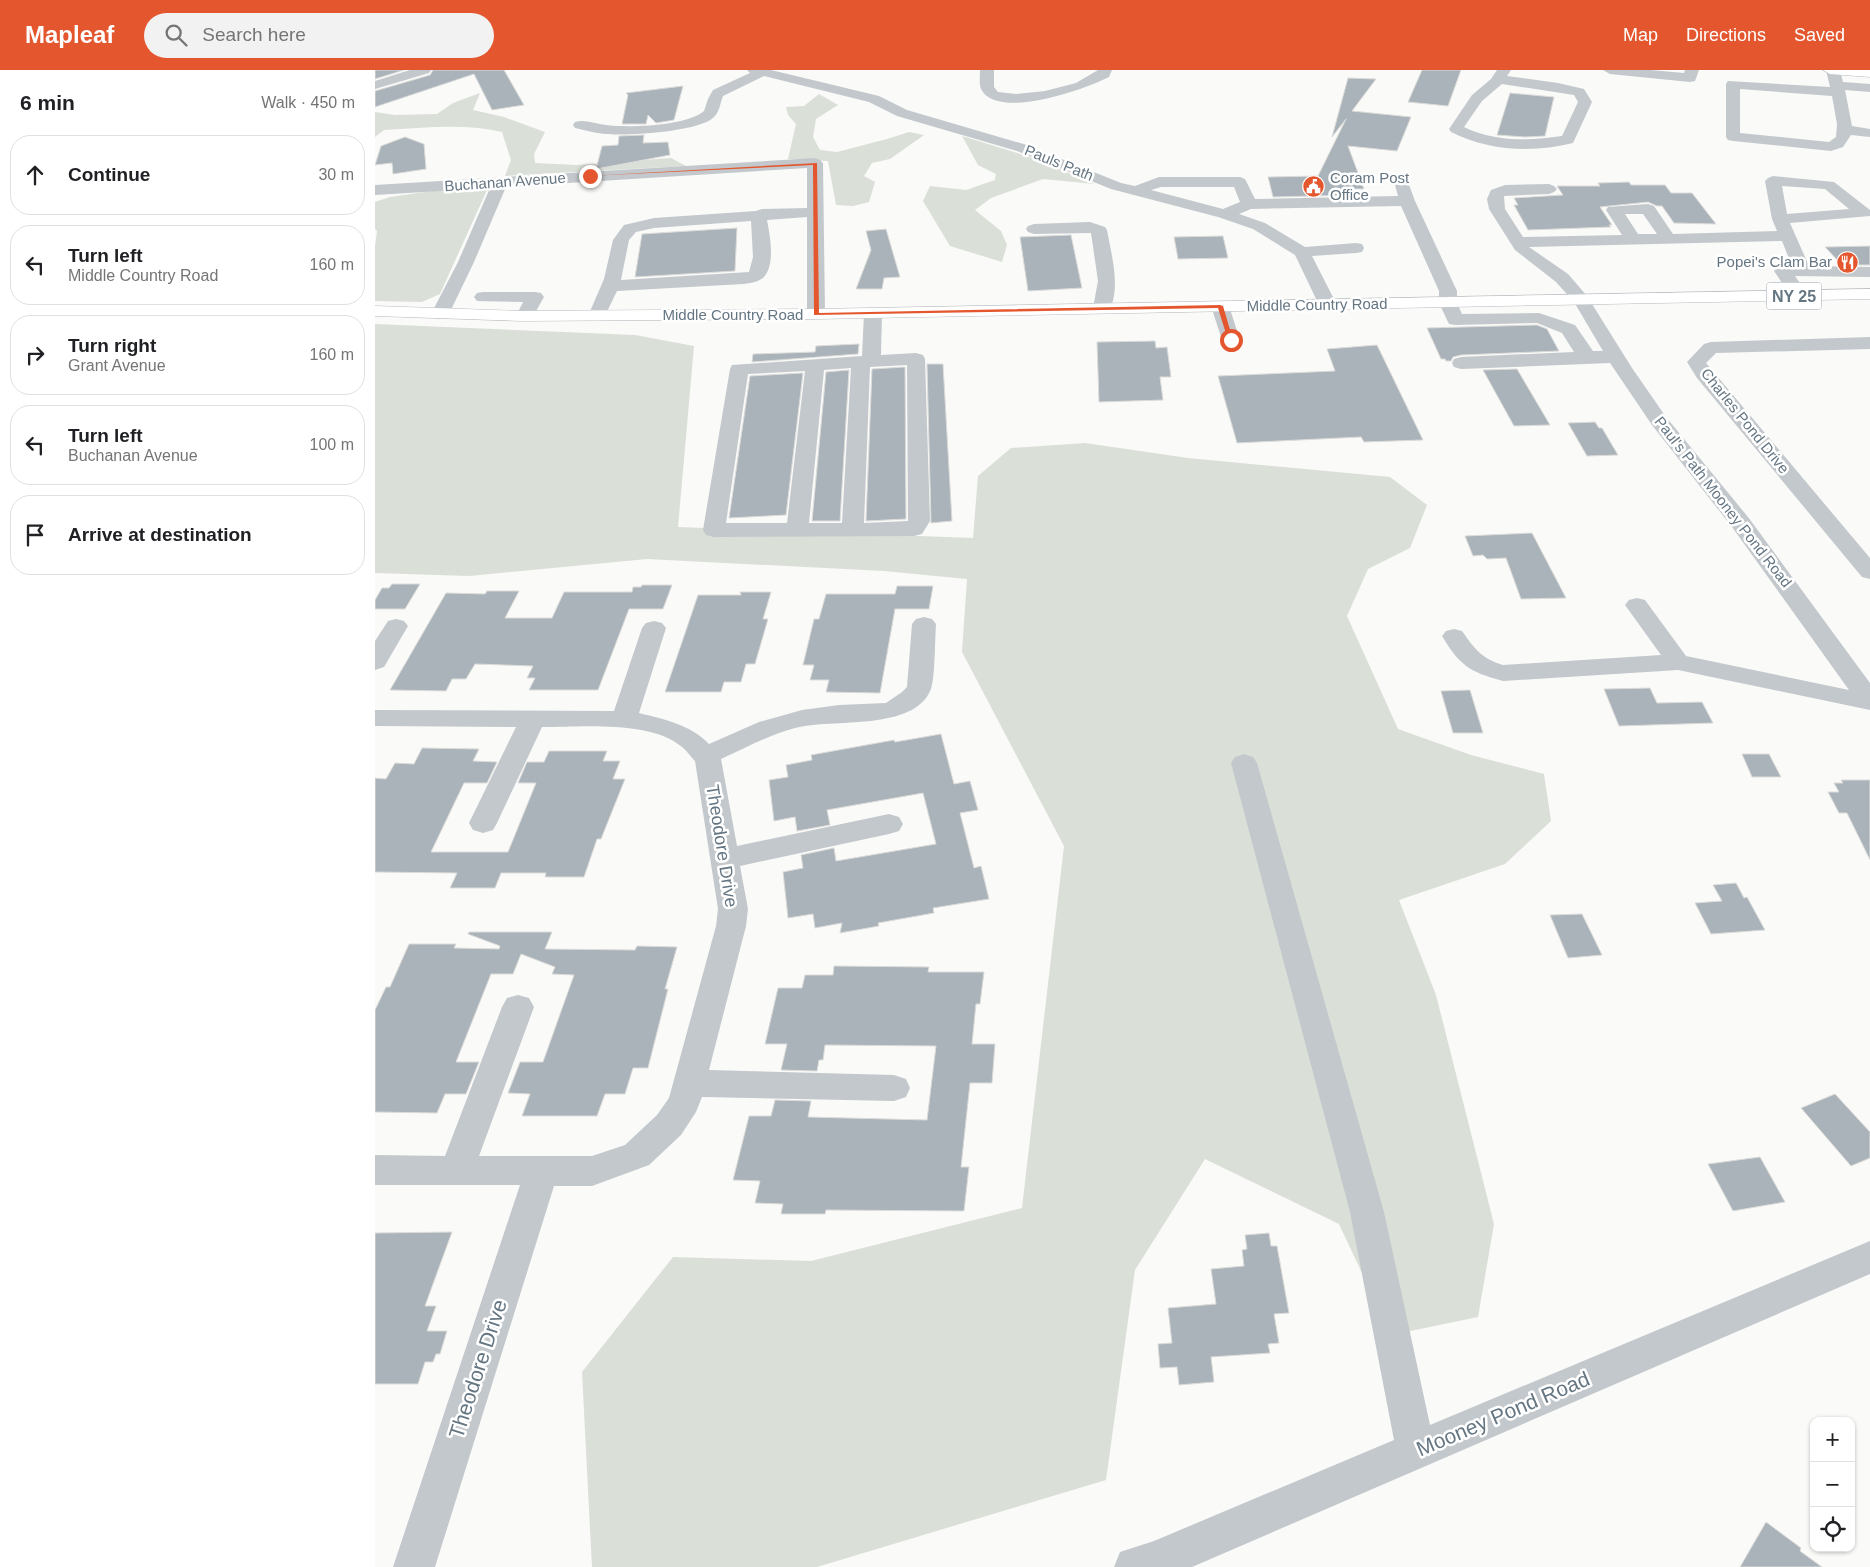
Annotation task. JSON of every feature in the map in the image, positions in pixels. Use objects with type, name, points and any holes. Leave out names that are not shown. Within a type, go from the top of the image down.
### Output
[{"type":"main road","points":[[1832,70],[1870,73]]},
{"type":"main road","name":"Middle Country Road","points":[[375,310],[440,314],[597,316],[1328,305],[1447,314],[1528,301],[1870,294]]},
{"type":"street","points":[[375,85],[423,70]]},
{"type":"street","points":[[987,70],[988,89],[991,93],[1003,97],[1025,98],[1075,88],[1094,80],[1104,74],[1105,70]]},
{"type":"street","points":[[1610,70],[1690,78],[1693,70]]},
{"type":"street","points":[[1832,70],[1837,89],[1845,130],[1838,143],[1831,148],[1733,138],[1733,84],[1837,89],[1870,88]]},
{"type":"street","points":[[581,124],[606,130],[676,126],[695,122],[708,115],[713,108],[713,99],[718,93],[758,71]]},
{"type":"street","name":"Pauls Path","points":[[758,71],[874,99],[902,113],[1022,148],[1116,186],[1224,214],[1259,226],[1302,252]]},
{"type":"street","points":[[1501,75],[1579,92],[1585,102],[1568,140],[1543,144],[1506,142],[1468,136],[1456,129],[1477,98],[1501,75]]},
{"type":"street","points":[[1845,130],[1870,133]]},
{"type":"street","name":"Buchanan Avenue","points":[[375,190],[815,164],[816,212]]},
{"type":"street","points":[[1780,219],[1864,213],[1829,185],[1773,181],[1780,219],[1803,271]]},
{"type":"street","points":[[1137,191],[1159,182],[1240,182],[1249,204]]},
{"type":"street","points":[[440,314],[467,262],[500,183]]},
{"type":"street","name":"Paul's Path Mooney Pond Road","points":[[1549,189],[1505,190],[1497,193],[1495,199],[1497,208],[1523,250],[1562,278],[1581,300],[1615,357],[1659,420],[1740,522],[1870,701]]},
{"type":"street","points":[[1224,214],[1249,204],[1405,193],[1448,291],[1447,314],[1539,318],[1569,329],[1587,357]]},
{"type":"street","points":[[1634,240],[1614,210],[1648,209],[1669,239]]},
{"type":"street","points":[[597,316],[610,286],[621,240],[630,228],[654,223],[762,214],[816,212],[816,314]]},
{"type":"street","points":[[610,286],[744,279],[756,275],[759,271],[761,258],[759,219],[762,214]]},
{"type":"street","points":[[1034,229],[1090,227],[1099,230],[1107,281],[1102,308]]},
{"type":"street","points":[[1518,242],[1788,236]]},
{"type":"street","points":[[1328,305],[1302,252],[1356,248]]},
{"type":"street","points":[[1799,296],[1783,271],[1870,272]]},
{"type":"street","points":[[483,297],[535,297],[525,316]]},
{"type":"street","points":[[1528,301],[1539,318]]},
{"type":"street","points":[[1220,306],[1231,340]]},
{"type":"street","points":[[853,529],[866,362],[873,313]]},
{"type":"street","name":"Charles Pond Drive","points":[[1870,343],[1711,348],[1696,362],[1870,572]]},
{"type":"street","points":[[1461,363],[1615,357]]},
{"type":"street","points":[[916,359],[919,521],[914,529],[714,530],[739,369],[866,362],[916,359]]},
{"type":"street","points":[[797,530],[815,365]]},
{"type":"street","points":[[1637,605],[1678,662]]},
{"type":"street","points":[[375,718],[624,719],[639,721],[662,728],[690,740],[705,756],[767,728],[792,720],[841,713],[889,711],[899,707],[919,688],[924,624]]},
{"type":"street","points":[[375,662],[396,626]]},
{"type":"street","points":[[624,719],[654,628]]},
{"type":"street","points":[[1454,636],[1465,655],[1472,662],[1482,668],[1503,673],[1678,662],[1870,701]]},
{"type":"street","points":[[483,823],[533,719]]},
{"type":"street","name":"Theodore Drive","points":[[375,1170],[592,1171],[637,1155],[669,1125],[684,1102],[731,926],[733,908],[708,759],[705,756]]},
{"type":"street","points":[[1244,763],[1367,1212],[1415,1451]]},
{"type":"street","points":[[725,859],[889,824]]},
{"type":"street","points":[[457,1170],[518,1007]]},
{"type":"street","points":[[689,1083],[894,1088]]},
{"type":"street","name":"Theodore Drive","points":[[414,1567],[542,1170]]},
{"type":"street","name":"Mooney Pond Road","points":[[1149,1565],[1870,1257]]},
{"type":"shaded area","points":[[480,93],[473,110],[504,117],[545,132],[534,154],[535,163],[576,165],[671,158],[686,166],[505,176],[511,160],[502,132],[473,128],[428,127],[384,130],[375,137],[375,112],[395,115],[437,114],[453,103]]},
{"type":"shaded area","points":[[819,94],[838,105],[816,119],[813,137],[820,150],[837,152],[909,132],[924,135],[890,159],[872,163],[864,176],[875,182],[869,202],[853,206],[836,205],[828,161],[788,159],[796,124],[788,115],[786,107],[804,106]]},
{"type":"shaded area","points":[[962,136],[1033,158],[1094,184],[1043,179],[991,198],[975,210],[1001,231],[1007,245],[1002,262],[950,246],[923,201],[930,186],[966,190],[995,180],[996,174],[978,165]]},
{"type":"shaded area","points":[[439,190],[487,190],[440,294],[422,302],[375,301],[375,246],[377,231],[375,229],[375,202],[390,197]]},
{"type":"shaded area","points":[[375,324],[635,335],[694,346],[678,527],[973,538],[978,476],[1011,448],[1085,443],[1188,458],[1390,477],[1427,505],[1410,548],[1368,569],[1347,616],[1398,729],[1471,755],[1544,774],[1551,821],[1505,864],[1399,900],[1436,995],[1494,1224],[1478,1317],[1391,1335],[1339,1224],[1205,1159],[1135,1270],[1106,1480],[817,1567],[592,1567],[582,1372],[673,1257],[811,1261],[1022,1208],[1064,846],[962,652],[967,579],[884,571],[647,559],[469,576],[375,573]]},
{"type":"building","points":[[375,70],[404,70],[375,79]]},
{"type":"building","points":[[433,70],[504,70],[524,105],[492,110],[474,74],[375,107],[375,91],[430,75]]},
{"type":"building","points":[[1422,70],[1461,70],[1448,106],[1408,102]]},
{"type":"building","points":[[1348,78],[1376,79],[1352,111],[1411,117],[1397,151],[1348,146],[1364,189],[1349,189],[1352,195],[1273,197],[1268,177],[1318,176],[1346,119],[1332,137]]},
{"type":"building","points":[[683,86],[674,120],[656,123],[648,115],[646,124],[622,124],[628,95],[626,93]]},
{"type":"building","points":[[1510,93],[1554,97],[1545,136],[1497,135]]},
{"type":"building","points":[[644,135],[643,143],[668,142],[670,155],[596,169],[602,146],[618,145],[619,136]]},
{"type":"building","points":[[405,137],[424,144],[426,169],[393,174],[392,163],[375,165],[381,146]]},
{"type":"building","points":[[1629,182],[1631,185],[1665,185],[1671,193],[1692,193],[1716,224],[1674,223],[1662,206],[1648,202],[1600,207],[1612,225],[1609,225],[1611,227],[1528,230],[1514,205],[1518,205],[1514,198],[1563,195],[1557,186],[1600,186],[1598,183]]},
{"type":"building","points":[[737,228],[735,271],[635,277],[642,234]]},
{"type":"building","points":[[886,229],[900,277],[884,278],[882,289],[856,289],[871,250],[866,231]]},
{"type":"building","points":[[1071,235],[1082,288],[1028,291],[1020,237]]},
{"type":"building","points":[[1223,236],[1228,258],[1178,259],[1174,237]]},
{"type":"building","points":[[1870,246],[1870,265],[1842,265],[1825,247]]},
{"type":"building","points":[[1537,325],[1547,329],[1559,351],[1461,355],[1453,357],[1451,361],[1446,361],[1441,359],[1427,328]]},
{"type":"building","points":[[1155,341],[1156,348],[1167,347],[1171,377],[1160,377],[1163,400],[1099,402],[1097,342]]},
{"type":"building","points":[[859,344],[858,354],[752,362],[753,354],[815,352],[816,346]]},
{"type":"building","points":[[1377,345],[1423,440],[1364,442],[1361,437],[1237,443],[1218,376],[1335,371],[1327,349]]},
{"type":"building","points":[[927,364],[943,364],[952,521],[931,523]]},
{"type":"building","points":[[905,367],[906,519],[866,521],[872,369]]},
{"type":"building","points":[[1517,369],[1550,425],[1514,426],[1483,370]]},
{"type":"building","points":[[849,370],[840,521],[812,521],[826,372]]},
{"type":"building","points":[[803,373],[786,515],[729,518],[750,376]]},
{"type":"building","points":[[1595,422],[1599,428],[1602,428],[1618,455],[1587,456],[1568,423]]},
{"type":"building","points":[[1532,533],[1566,598],[1521,599],[1506,558],[1487,559],[1483,555],[1473,556],[1465,536]]},
{"type":"building","points":[[392,584],[420,584],[405,609],[375,609],[375,600],[382,588],[389,588]]},
{"type":"building","points":[[642,585],[672,585],[663,609],[629,609],[598,690],[529,690],[535,678],[527,678],[533,666],[475,664],[466,679],[452,679],[446,691],[390,690],[446,593],[485,594],[487,591],[519,591],[505,618],[552,618],[564,592],[632,592],[633,587],[641,587]]},
{"type":"building","points":[[897,586],[933,586],[929,609],[895,609],[880,693],[826,692],[829,680],[810,680],[814,665],[803,665],[814,619],[819,619],[826,594],[895,594]]},
{"type":"building","points":[[740,592],[771,592],[763,619],[768,619],[755,664],[746,664],[741,682],[724,682],[721,692],[665,692],[698,595],[741,595]]},
{"type":"building","points":[[1650,688],[1657,703],[1702,702],[1713,723],[1619,726],[1604,689]]},
{"type":"building","points":[[1470,690],[1483,733],[1453,733],[1441,691]]},
{"type":"building","points":[[941,734],[954,784],[970,781],[978,810],[960,813],[974,868],[981,866],[989,899],[933,908],[934,913],[878,923],[879,926],[840,933],[842,923],[815,928],[813,914],[788,918],[783,872],[803,868],[801,855],[834,848],[836,861],[936,844],[923,793],[827,810],[830,825],[797,831],[795,817],[774,821],[769,780],[788,777],[786,765],[812,760],[811,755],[894,740],[895,742]]},
{"type":"building","points":[[422,748],[479,749],[473,761],[497,762],[487,783],[464,783],[431,852],[508,852],[536,783],[518,783],[527,762],[544,762],[549,751],[607,751],[603,761],[620,761],[613,779],[625,779],[601,839],[597,839],[584,877],[545,877],[546,873],[501,873],[495,888],[450,888],[457,873],[375,872],[375,778],[386,779],[395,763],[414,764]]},
{"type":"building","points":[[1742,754],[1769,754],[1781,777],[1752,777]]},
{"type":"building","points":[[1841,780],[1870,780],[1870,860],[1847,813],[1839,813],[1828,792],[1839,792],[1834,783],[1843,783]]},
{"type":"building","points":[[1736,883],[1744,898],[1747,897],[1765,930],[1711,934],[1695,903],[1722,901],[1713,885]]},
{"type":"building","points":[[1582,914],[1602,955],[1568,958],[1550,915]]},
{"type":"building","points":[[469,932],[552,932],[545,949],[635,950],[637,946],[677,947],[665,989],[668,989],[648,1068],[633,1068],[625,1094],[605,1094],[597,1116],[522,1116],[530,1094],[508,1093],[520,1062],[543,1062],[574,975],[552,974],[555,967],[521,954],[513,974],[491,974],[456,1062],[479,1062],[466,1094],[445,1094],[437,1113],[375,1112],[375,1010],[386,987],[390,987],[409,944],[456,944],[454,948],[499,949],[500,946],[468,934]]},
{"type":"building","points":[[834,966],[929,967],[928,972],[984,972],[980,1004],[976,1004],[972,1044],[995,1044],[992,1083],[970,1083],[961,1167],[969,1167],[964,1211],[826,1210],[825,1214],[781,1214],[783,1204],[755,1203],[760,1181],[733,1180],[749,1116],[771,1116],[775,1100],[811,1101],[808,1117],[927,1120],[936,1046],[825,1045],[823,1060],[819,1060],[817,1071],[781,1070],[787,1044],[765,1044],[778,988],[802,988],[805,975],[833,975]]},
{"type":"building","points":[[1835,1094],[1870,1132],[1870,1158],[1851,1166],[1801,1108]]},
{"type":"building","points":[[1760,1157],[1785,1202],[1733,1211],[1708,1164]]},
{"type":"building","points":[[452,1232],[425,1306],[436,1306],[427,1331],[447,1331],[440,1354],[436,1354],[433,1362],[425,1362],[418,1384],[375,1384],[375,1233]]},
{"type":"building","points":[[1269,1233],[1271,1246],[1277,1246],[1289,1313],[1274,1314],[1279,1343],[1268,1344],[1270,1353],[1211,1357],[1214,1382],[1179,1385],[1177,1367],[1160,1368],[1158,1344],[1172,1343],[1168,1308],[1216,1304],[1211,1269],[1244,1266],[1242,1250],[1247,1249],[1245,1235]]},
{"type":"building","points":[[1766,1522],[1801,1548],[1800,1551],[1822,1567],[1740,1567]]},
{"type":"place","name":"Coram Post Office","points":[[1314,187]]},
{"type":"place","name":"Popei's Clam Bar","points":[[1848,262]]},
{"type":"route","points":[[590,176],[815,164],[816,314],[1220,306],[1231,340]]}]
